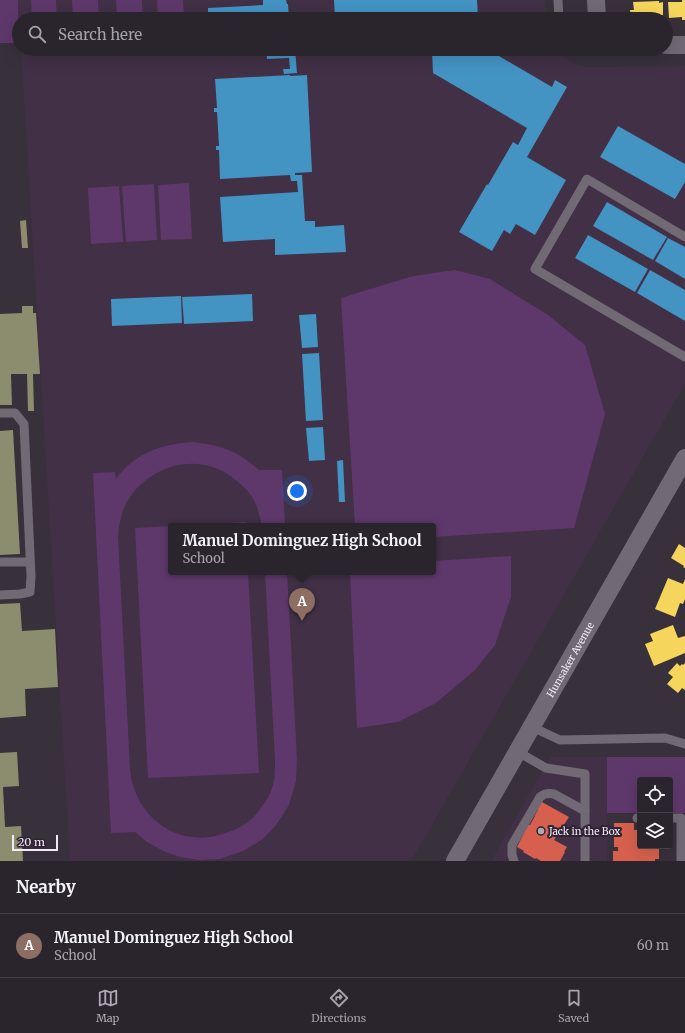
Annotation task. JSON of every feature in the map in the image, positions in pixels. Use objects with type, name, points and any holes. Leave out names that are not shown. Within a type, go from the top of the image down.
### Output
[{"type":"street","points":[[596,0],[597,12]]},
{"type":"street","points":[[673,45],[685,45]]},
{"type":"street","name":"Hunsaker Avenue","points":[[455,861],[685,458]]},
{"type":"lane","points":[[558,0],[559,12]]},
{"type":"lane","points":[[685,237],[587,179],[535,269],[685,356]]},
{"type":"lane","points":[[0,413],[15,413],[24,424],[31,576],[30,592],[0,595]]},
{"type":"lane","points":[[0,562],[30,562]]},
{"type":"lane","points":[[532,727],[560,740],[665,738],[685,744]]},
{"type":"lane","points":[[518,752],[546,768],[585,774],[585,861]]},
{"type":"lane","points":[[514,861],[512,855],[512,845],[540,797],[544,794],[554,794],[585,811]]},
{"type":"lane","points":[[673,818],[681,818],[681,861]]},
{"type":"shaded area","points":[[0,0],[18,0],[18,12],[12,12],[12,43],[0,43]]},
{"type":"shaded area","points":[[18,0],[545,0],[546,12],[19,12]]},
{"type":"shaded area","points":[[31,0],[56,0],[57,12],[32,12]]},
{"type":"shaded area","points":[[72,0],[98,0],[99,12],[73,12]]},
{"type":"shaded area","points":[[116,0],[142,0],[143,12],[117,12]]},
{"type":"shaded area","points":[[157,0],[183,0],[184,12],[158,12]]},
{"type":"shaded area","points":[[21,56],[563,56],[576,64],[586,67],[685,66],[685,384],[413,858],[407,861],[70,861]]},
{"type":"shaded area","points":[[189,183],[192,239],[161,240],[158,185]]},
{"type":"shaded area","points":[[154,184],[157,240],[126,242],[122,186]]},
{"type":"shaded area","points":[[119,186],[123,242],[91,244],[88,188]]},
{"type":"shaded area","points":[[455,270],[490,279],[548,315],[585,345],[605,414],[574,528],[436,537],[436,523],[355,523],[341,298],[413,276]]},
{"type":"shaded area","points":[[193,442],[221,447],[236,453],[259,470],[282,470],[285,523],[261,523],[252,497],[242,485],[220,470],[194,464],[167,468],[154,474],[133,493],[124,508],[119,525],[118,536],[130,769],[133,786],[140,801],[149,814],[161,825],[174,832],[190,837],[206,837],[223,834],[246,824],[258,811],[271,791],[274,782],[275,760],[265,575],[287,575],[297,759],[296,781],[289,805],[276,825],[263,839],[243,851],[220,859],[200,860],[180,857],[163,851],[147,842],[135,832],[111,833],[93,473],[115,472],[116,479],[123,470],[140,456],[160,448]]},
{"type":"shaded area","points":[[168,526],[168,575],[248,575],[259,773],[148,778],[135,528]]},
{"type":"shaded area","points":[[511,556],[511,597],[495,645],[475,670],[436,703],[398,722],[357,728],[350,575],[436,575],[436,561]]},
{"type":"shaded area","points":[[550,757],[607,757],[607,861],[491,861]]},
{"type":"shaded area","points":[[607,757],[685,757],[685,813],[673,813],[673,777],[637,777],[637,813],[607,813]]},
{"type":"building: Homes","points":[[682,0],[685,0],[685,20],[682,20],[682,17],[673,18],[673,12],[669,12],[668,2],[682,2]]},
{"type":"building: Homes","points":[[633,2],[663,2],[663,12],[630,12],[630,10],[634,10]]},
{"type":"building: Homes","points":[[679,544],[685,548],[685,568],[671,558]]},
{"type":"building: Homes","points":[[668,578],[683,584],[685,579],[685,599],[683,604],[680,603],[675,617],[655,609]]},
{"type":"building: Homes","points":[[673,625],[678,638],[685,636],[685,653],[654,666],[645,644],[653,641],[650,634]]},
{"type":"building: Homes","points":[[677,663],[680,666],[685,663],[685,690],[682,688],[678,693],[667,684],[673,677],[668,673]]},
{"type":"building: Shops","name":"Jack in the Box","points":[[539,801],[569,817],[554,840],[567,847],[560,861],[541,861],[523,852],[524,851],[517,847],[524,833],[522,832],[527,824],[530,825],[538,810],[535,808]]},
{"type":"building: Shops","points":[[614,823],[634,823],[634,830],[637,830],[637,849],[659,849],[659,859],[655,859],[655,861],[613,861],[613,851],[618,851],[618,847],[614,847]]},
{"type":"building: Schools","points":[[263,0],[286,0],[289,12],[208,12],[208,8],[263,5]]},
{"type":"building: Schools","points":[[334,0],[477,0],[478,12],[335,12]]},
{"type":"building: Schools","points":[[267,56],[296,56],[297,73],[284,74],[283,69],[290,69],[289,58],[267,59]]},
{"type":"building: Schools","points":[[432,56],[499,56],[552,87],[555,80],[567,87],[527,157],[566,180],[535,235],[516,224],[510,234],[504,230],[492,251],[459,232],[513,142],[518,145],[527,128],[433,73]]},
{"type":"building: Schools","points":[[307,75],[312,172],[295,173],[295,175],[302,175],[305,221],[315,221],[315,227],[344,225],[346,252],[275,255],[275,239],[223,242],[220,197],[298,192],[297,181],[291,181],[290,175],[220,179],[219,150],[216,150],[216,146],[219,146],[217,112],[214,112],[214,108],[217,108],[215,79]]},
{"type":"building: Schools","points":[[618,126],[685,164],[685,182],[675,199],[600,157]]},
{"type":"building: Schools","points":[[607,202],[667,237],[653,260],[593,226]]},
{"type":"building: Schools","points":[[588,235],[648,269],[635,292],[575,258]]},
{"type":"building: Schools","points":[[668,238],[685,247],[685,279],[655,261]]},
{"type":"building: Schools","points":[[650,270],[685,290],[685,321],[637,293]]},
{"type":"building: Schools","points":[[252,294],[253,321],[184,324],[182,297]]},
{"type":"building: Schools","points":[[181,296],[182,323],[112,326],[111,299]]},
{"type":"building: Schools","points":[[316,314],[318,347],[302,348],[299,315]]},
{"type":"building: Schools","points":[[319,353],[323,420],[306,421],[302,354]]},
{"type":"building: Schools","points":[[323,427],[325,460],[309,461],[306,428]]},
{"type":"building: Schools","points":[[343,460],[345,502],[339,502],[337,461]]},
{"type":"building: Industry","points":[[26,220],[28,248],[22,248],[20,221]]},
{"type":"building: Industry","points":[[22,306],[33,306],[33,313],[36,313],[40,374],[33,374],[34,411],[28,411],[27,374],[11,374],[12,405],[0,405],[0,314],[22,313]]},
{"type":"building: Industry","points":[[13,430],[20,554],[0,555],[0,431]]},
{"type":"building: Industry","points":[[20,603],[22,631],[55,629],[58,687],[25,689],[26,716],[0,718],[0,604]]},
{"type":"building: Industry","points":[[17,752],[19,786],[3,787],[5,827],[21,826],[23,861],[0,861],[0,753]]},
{"type":"place","name":"Manuel Dominguez High School","points":[[302,621]]},
{"type":"place","name":"Jack in the Box","points":[[541,831]]}]
